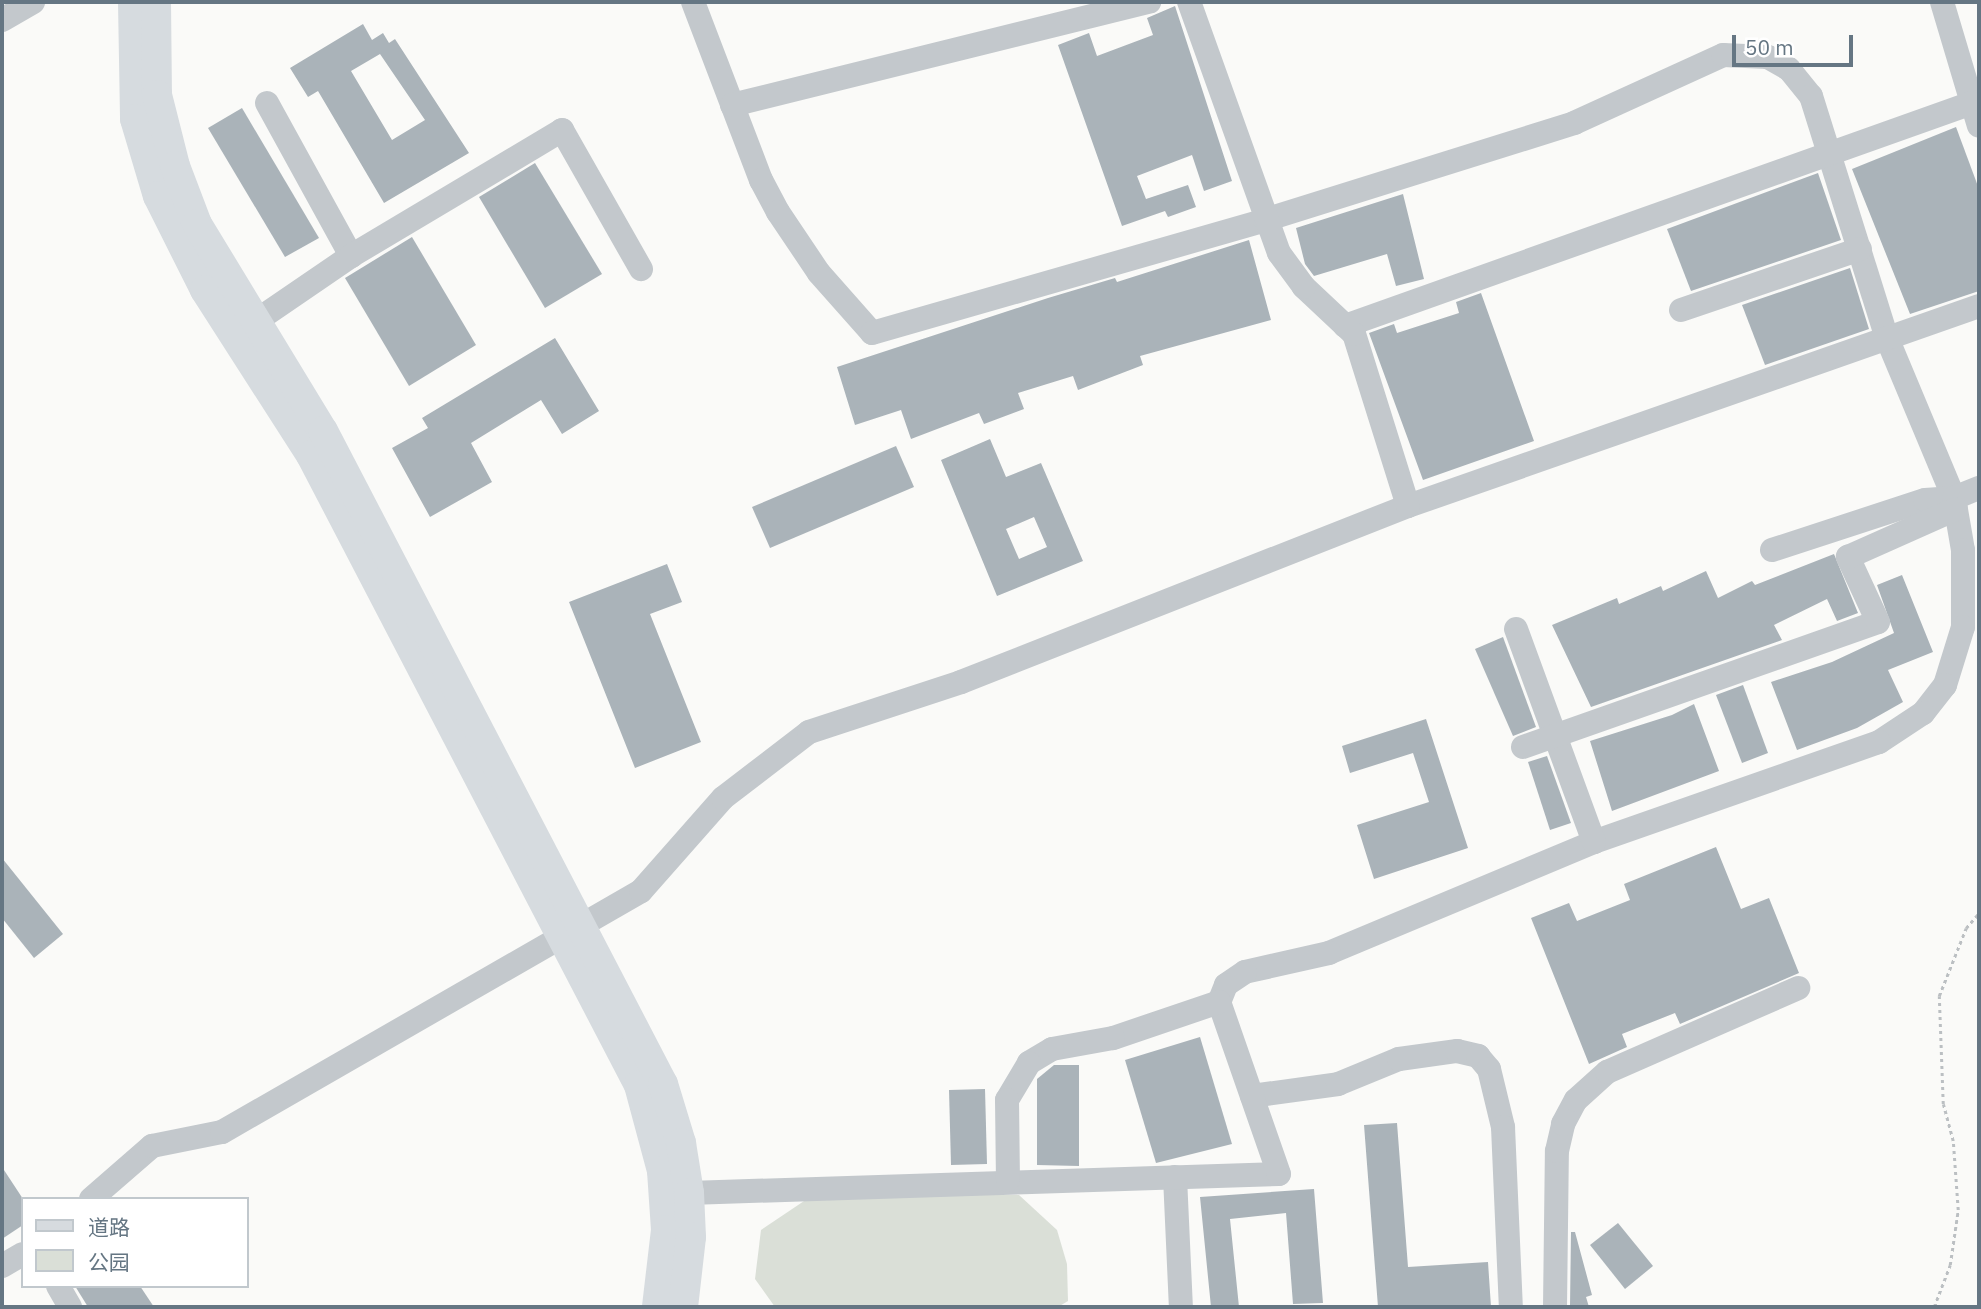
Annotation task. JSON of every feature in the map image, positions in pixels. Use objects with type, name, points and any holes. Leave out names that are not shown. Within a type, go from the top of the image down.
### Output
[{"type":"main road","points":[[132,2],[135,119],[158,196],[205,290],[245,329]]},
{"type":"main road","points":[[156,2],[157,95],[175,166],[197,224],[245,329],[311,455],[572,930],[663,1084],[681,1143],[689,1193],[689,1268],[683,1307]]},
{"type":"main road","points":[[572,930],[627,1058],[657,1142],[666,1230],[657,1307]]},
{"type":"street","points":[[2,20],[33,2]]},
{"type":"street","points":[[689,1193],[1008,1180],[1279,1174],[1219,1002],[1226,985],[1237,975],[1328,953],[1497,880],[1594,842],[1879,742],[1923,713],[1945,685],[1961,642],[1964,582],[1955,504],[1887,338],[1811,96],[1798,76],[1769,57],[1734,53],[1712,59],[1574,123],[1265,220],[872,333],[819,273],[778,212],[732,105],[693,2]]},
{"type":"street","points":[[732,105],[1149,2]]},
{"type":"street","points":[[1189,2],[1279,253],[1304,287],[1354,334],[1408,506]]},
{"type":"street","points":[[1345,326],[1829,153],[1976,114],[1942,2]]},
{"type":"street","points":[[267,103],[351,256]]},
{"type":"street","points":[[245,329],[351,256],[562,130],[641,269]]},
{"type":"street","points":[[1681,310],[1860,249]]},
{"type":"street","points":[[93,1197],[152,1146],[222,1132],[641,891],[723,798],[809,732],[961,682],[1408,506],[1979,306]]},
{"type":"street","points":[[1523,747],[1878,622],[1848,557],[1955,504],[1979,488]]},
{"type":"street","points":[[1772,550],[1925,500],[1955,504]]},
{"type":"street","points":[[1516,629],[1594,842]]},
{"type":"street","points":[[1555,1307],[1557,1151],[1563,1124],[1576,1100],[1595,1080],[1619,1066],[1798,988]]},
{"type":"street","points":[[1008,1180],[1007,1100],[1028,1063],[1052,1049],[1113,1038],[1219,1002]]},
{"type":"street","points":[[1252,1096],[1338,1084],[1399,1059],[1457,1051],[1478,1056],[1489,1069],[1503,1127],[1511,1307]]},
{"type":"street","points":[[1175,1177],[1181,1307]]},
{"type":"street","points":[[2,1266],[21,1255]]},
{"type":"street","points":[[59,1288],[71,1307]]},
{"type":"path","points":[[1934,1307],[1951,1265],[1958,1210],[1953,1141],[1942,1104],[1939,996],[1966,928],[1979,913]]},
{"type":"green space","points":[[813,1195],[1019,1195],[1057,1230],[1067,1264],[1068,1301],[1058,1307],[775,1307],[755,1279],[761,1230]]},
{"type":"building","points":[[1175,6],[1232,181],[1204,191],[1192,155],[1137,176],[1146,199],[1188,185],[1196,207],[1168,217],[1165,211],[1122,226],[1058,45],[1089,33],[1097,56],[1153,35],[1147,18]]},
{"type":"building","points":[[363,24],[372,40],[383,33],[389,43],[395,39],[469,153],[384,203],[318,91],[308,97],[290,68]],"holes":[[[380,54],[425,120],[392,140],[351,71]]]},
{"type":"building","points":[[242,108],[319,238],[285,257],[208,128]]},
{"type":"building","points":[[1956,127],[1979,189],[1979,291],[1910,314],[1852,169]]},
{"type":"building","points":[[535,163],[602,274],[545,308],[479,197]]},
{"type":"building","points":[[1818,173],[1841,240],[1691,291],[1667,229]]},
{"type":"building","points":[[1403,194],[1424,279],[1396,286],[1387,254],[1314,276],[1305,264],[1296,228]]},
{"type":"building","points":[[412,237],[476,345],[409,386],[345,278]]},
{"type":"building","points":[[1249,240],[1271,320],[1140,356],[1143,365],[1078,390],[1073,376],[1018,393],[1024,409],[984,424],[979,413],[911,439],[901,410],[855,425],[837,367],[1048,298],[1115,278],[1117,282]]},
{"type":"building","points":[[1850,268],[1869,329],[1765,365],[1742,305]]},
{"type":"building","points":[[1481,293],[1534,441],[1423,480],[1369,333],[1394,324],[1397,333],[1459,313],[1456,302]]},
{"type":"building","points":[[555,338],[599,411],[562,434],[541,400],[471,443],[492,482],[430,517],[392,448],[428,428],[422,418]]},
{"type":"building","points":[[990,439],[1006,477],[1041,463],[1083,561],[997,596],[941,460]],"holes":[[[1034,517],[1047,547],[1019,559],[1006,529]]]},
{"type":"building","points":[[896,446],[914,487],[770,548],[752,507]]},
{"type":"building","points":[[1834,554],[1858,613],[1837,621],[1827,599],[1774,625],[1782,640],[1591,707],[1552,625],[1617,598],[1619,604],[1661,586],[1663,591],[1706,571],[1718,598],[1752,581],[1755,585]]},
{"type":"building","points":[[667,564],[682,602],[650,614],[701,742],[635,768],[569,602]]},
{"type":"building","points":[[1902,575],[1933,652],[1888,670],[1903,702],[1857,728],[1797,750],[1771,682],[1832,662],[1894,633],[1877,585]]},
{"type":"building","points":[[1503,637],[1536,727],[1513,736],[1475,649]]},
{"type":"building","points":[[1743,685],[1768,753],[1742,763],[1716,695]]},
{"type":"building","points":[[1694,704],[1719,771],[1612,811],[1590,741],[1672,715]]},
{"type":"building","points":[[1426,719],[1468,848],[1374,879],[1357,825],[1429,802],[1413,753],[1350,773],[1342,746]]},
{"type":"building","points":[[1547,756],[1571,823],[1550,830],[1528,762]]},
{"type":"building","points":[[1716,847],[1741,909],[1769,898],[1799,973],[1680,1024],[1675,1013],[1622,1034],[1627,1047],[1589,1064],[1531,918],[1569,903],[1577,921],[1630,900],[1624,884]]},
{"type":"building","points":[[2,858],[63,934],[34,958],[2,918]]},
{"type":"building","points":[[1200,1037],[1232,1144],[1156,1163],[1125,1060]]},
{"type":"building","points":[[1054,1065],[1079,1065],[1079,1166],[1037,1165],[1037,1079]]},
{"type":"building","points":[[985,1089],[987,1164],[951,1165],[949,1090]]},
{"type":"building","points":[[1397,1123],[1408,1267],[1488,1262],[1491,1307],[1378,1307],[1364,1125]]},
{"type":"building","points":[[2,1167],[22,1197],[21,1226],[2,1239]]},
{"type":"building","points":[[1314,1189],[1323,1303],[1293,1304],[1286,1213],[1230,1219],[1239,1307],[1211,1307],[1200,1197]]},
{"type":"building","points":[[1618,1223],[1653,1266],[1625,1289],[1590,1245]]},
{"type":"building","points":[[1571,1232],[1575,1232],[1592,1295],[1586,1297],[1589,1307],[1570,1306]]},
{"type":"building","points":[[76,1288],[141,1288],[154,1307],[88,1307]]}]
